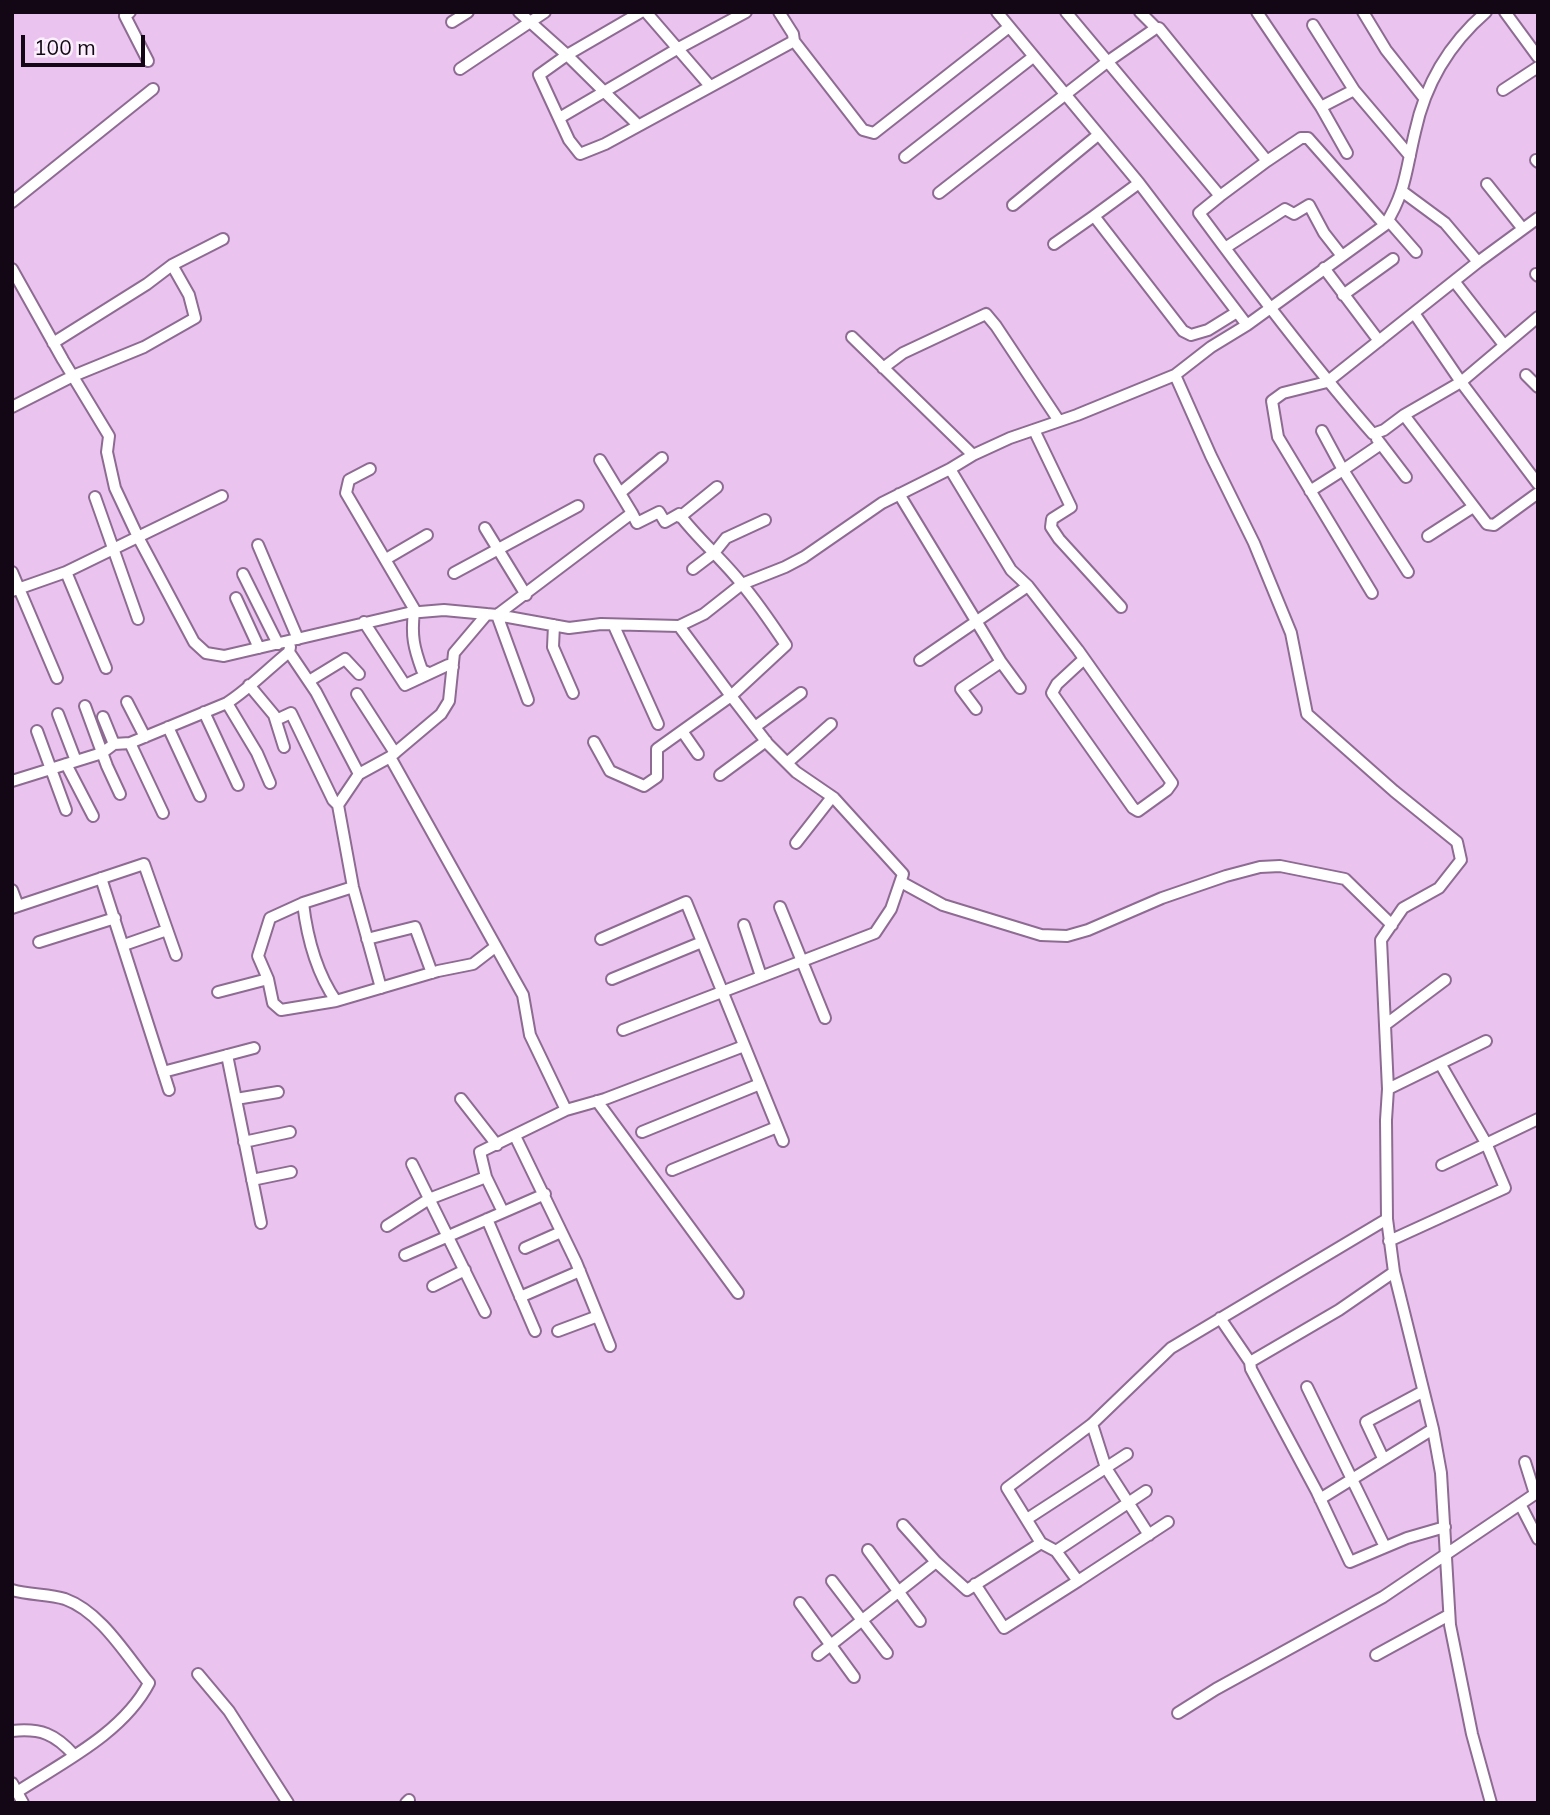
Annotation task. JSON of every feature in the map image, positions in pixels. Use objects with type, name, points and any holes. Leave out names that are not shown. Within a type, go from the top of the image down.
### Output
[{"type":"street","points":[[130,12],[125,16],[148,61]]},
{"type":"street","points":[[452,22],[468,12]]},
{"type":"street","points":[[519,12],[638,125]]},
{"type":"street","points":[[460,69],[545,12]]},
{"type":"street","points":[[710,86],[643,12],[567,55],[539,75],[569,139],[580,154],[605,144],[794,41]]},
{"type":"street","points":[[561,117],[746,12]]},
{"type":"street","points":[[779,12],[793,34],[794,41],[863,130],[874,132],[1009,27]]},
{"type":"street","points":[[997,12],[1139,183],[1247,325]]},
{"type":"street","points":[[1140,12],[1159,29],[1267,160]]},
{"type":"street","points":[[1258,12],[1321,107],[1346,153]]},
{"type":"street","points":[[1363,12],[1386,50],[1424,98]]},
{"type":"street","points":[[12,269],[109,436],[107,452],[115,488],[194,642],[206,653],[224,656],[278,644],[293,644],[364,622],[415,612],[444,610],[569,628],[601,624],[679,626],[704,614],[743,584],[786,567],[882,502],[973,455],[1175,375],[1387,223],[1403,192],[1424,98],[1440,65],[1467,29],[1486,12]]},
{"type":"street","points":[[1504,12],[1536,50]]},
{"type":"street","points":[[1073,15],[1107,62],[1220,196]]},
{"type":"street","points":[[1313,24],[1354,90],[1409,156]]},
{"type":"street","points":[[939,193],[1107,62],[1156,28]]},
{"type":"street","points":[[905,158],[1033,57]]},
{"type":"street","points":[[1503,90],[1538,67]]},
{"type":"street","points":[[12,202],[153,89]]},
{"type":"street","points":[[1321,107],[1354,90]]},
{"type":"street","points":[[1013,205],[1098,135]]},
{"type":"street","points":[[1406,477],[1269,309],[1199,213],[1267,160],[1301,138],[1308,138],[1416,252]]},
{"type":"street","points":[[1054,244],[1139,183]]},
{"type":"street","points":[[1487,184],[1523,229]]},
{"type":"street","points":[[1403,192],[1445,223],[1478,262]]},
{"type":"street","points":[[1225,248],[1285,209],[1294,214],[1309,205],[1324,233],[1342,256]]},
{"type":"street","points":[[1094,216],[1183,331],[1191,335],[1208,330],[1237,312]]},
{"type":"street","points":[[1372,593],[1278,437],[1272,401],[1283,393],[1327,382],[1538,218]]},
{"type":"street","points":[[53,343],[147,284],[172,265],[223,239]]},
{"type":"street","points":[[1343,295],[1393,259]]},
{"type":"street","points":[[12,407],[73,376],[144,347],[195,318],[190,295],[172,265]]},
{"type":"street","points":[[1324,268],[1379,341]]},
{"type":"street","points":[[1454,281],[1504,345]]},
{"type":"street","points":[[1415,313],[1461,382],[1538,484]]},
{"type":"street","points":[[883,368],[902,353],[986,314],[1059,421]]},
{"type":"street","points":[[1373,434],[1384,430],[1404,415],[1461,382],[1538,317]]},
{"type":"street","points":[[1198,333],[1211,347]]},
{"type":"street","points":[[852,337],[973,455]]},
{"type":"street","points":[[1175,375],[1254,543],[1292,633],[1307,714],[1457,842],[1461,860],[1438,888],[1403,908],[1381,940],[1388,1089],[1387,1219],[1394,1272],[1433,1429],[1441,1473],[1449,1615],[1472,1734],[1491,1803]]},
{"type":"street","points":[[1526,375],[1538,387]]},
{"type":"street","points":[[1404,415],[1483,521],[1494,525],[1538,493]]},
{"type":"street","points":[[1034,430],[1071,507],[1052,519],[1051,527],[1121,607]]},
{"type":"street","points":[[1322,431],[1343,470],[1408,572]]},
{"type":"street","points":[[1310,491],[1381,444]]},
{"type":"street","points":[[620,493],[662,458]]},
{"type":"street","points":[[594,742],[610,771],[643,786],[657,777],[657,749],[731,696],[786,645],[743,584],[701,542],[679,514],[665,522],[659,512],[637,523],[600,460]]},
{"type":"street","points":[[370,469],[349,480],[346,493],[415,612],[411,635],[422,670],[429,673]]},
{"type":"street","points":[[950,469],[1011,570],[1028,586],[1084,659],[1172,783],[1167,790],[1138,811],[1133,808],[1052,693],[1057,684],[1084,659]]},
{"type":"street","points":[[680,517],[717,487]]},
{"type":"street","points":[[899,494],[1020,688]]},
{"type":"street","points":[[17,590],[66,572],[222,496]]},
{"type":"street","points":[[95,497],[138,618]]},
{"type":"street","points":[[454,573],[578,506]]},
{"type":"street","points":[[1428,536],[1473,507]]},
{"type":"street","points":[[338,805],[359,774],[393,755],[441,714],[449,701],[454,653],[492,615],[526,595],[632,513]]},
{"type":"street","points":[[693,569],[714,554],[726,538],[765,520]]},
{"type":"street","points":[[485,528],[526,595]]},
{"type":"street","points":[[386,559],[427,535]]},
{"type":"street","points":[[258,545],[309,681],[359,774]]},
{"type":"street","points":[[12,572],[17,590],[57,678]]},
{"type":"street","points":[[66,572],[106,668]]},
{"type":"street","points":[[243,574],[278,644]]},
{"type":"street","points":[[920,660],[1028,586]]},
{"type":"street","points":[[236,598],[259,648]]},
{"type":"street","points":[[492,615],[528,699]]},
{"type":"street","points":[[364,622],[405,685],[448,665],[453,667]]},
{"type":"street","points":[[554,625],[552,647],[573,693]]},
{"type":"street","points":[[614,625],[658,724]]},
{"type":"street","points":[[622,1030],[875,933],[891,909],[903,874],[832,797],[796,772],[766,741],[679,626]]},
{"type":"street","points":[[12,781],[102,753],[114,744],[130,743],[227,703],[241,694],[293,644]]},
{"type":"street","points":[[309,681],[345,659],[359,674]]},
{"type":"street","points":[[976,709],[961,689],[1002,662]]},
{"type":"street","points":[[248,685],[274,715],[284,747]]},
{"type":"street","points":[[755,727],[801,693]]},
{"type":"street","points":[[358,694],[523,995],[530,1035],[566,1110]]},
{"type":"street","points":[[127,702],[145,737]]},
{"type":"street","points":[[227,703],[257,753],[270,783]]},
{"type":"street","points":[[85,706],[120,794]]},
{"type":"street","points":[[204,712],[238,785]]},
{"type":"street","points":[[276,720],[290,713],[332,800],[338,805],[353,887],[381,988]]},
{"type":"street","points":[[58,714],[71,763],[93,816]]},
{"type":"street","points":[[103,717],[114,744]]},
{"type":"street","points":[[787,763],[831,724]]},
{"type":"street","points":[[169,727],[200,796]]},
{"type":"street","points":[[37,731],[66,810]]},
{"type":"street","points":[[682,731],[698,754]]},
{"type":"street","points":[[720,775],[766,741]]},
{"type":"street","points":[[130,743],[163,813]]},
{"type":"street","points":[[796,844],[832,797]]},
{"type":"street","points":[[12,890],[15,907],[144,864],[176,955]]},
{"type":"street","points":[[901,882],[943,905],[1041,935],[1067,936],[1088,930],[1161,898],[1226,876],[1260,867],[1280,866],[1345,879],[1392,925]]},
{"type":"street","points":[[101,878],[169,1090]]},
{"type":"street","points":[[353,887],[303,903],[270,918],[258,956],[268,979],[273,1003],[281,1010],[335,1001],[473,964],[495,947]]},
{"type":"street","points":[[601,939],[686,902],[783,1140]]},
{"type":"street","points":[[303,903],[306,933],[327,988],[335,1001]]},
{"type":"street","points":[[780,907],[825,1018]]},
{"type":"street","points":[[39,942],[115,918]]},
{"type":"street","points":[[744,925],[761,976]]},
{"type":"street","points":[[367,939],[415,927],[432,973]]},
{"type":"street","points":[[124,945],[167,930]]},
{"type":"street","points":[[612,979],[702,942]]},
{"type":"street","points":[[218,992],[268,979]]},
{"type":"street","points":[[1385,1025],[1445,980]]},
{"type":"street","points":[[1388,1089],[1486,1041]]},
{"type":"street","points":[[503,1212],[486,1177],[480,1152],[566,1110],[744,1046]]},
{"type":"street","points":[[163,1072],[254,1048]]},
{"type":"street","points":[[227,1055],[261,1223]]},
{"type":"street","points":[[1389,1241],[1505,1188],[1486,1143],[1441,1065]]},
{"type":"street","points":[[642,1132],[760,1084]]},
{"type":"street","points":[[236,1099],[278,1092]]},
{"type":"street","points":[[461,1100],[497,1145]]},
{"type":"street","points":[[597,1101],[738,1293]]},
{"type":"street","points":[[1442,1165],[1538,1119]]},
{"type":"street","points":[[671,1170],[777,1127]]},
{"type":"street","points":[[244,1142],[290,1132]]},
{"type":"street","points":[[515,1136],[580,1271],[610,1346]]},
{"type":"street","points":[[412,1164],[485,1312]]},
{"type":"street","points":[[252,1180],[291,1172]]},
{"type":"street","points":[[387,1226],[429,1199],[486,1177]]},
{"type":"street","points":[[405,1255],[545,1194]]},
{"type":"street","points":[[486,1219],[535,1331]]},
{"type":"street","points":[[1078,1581],[1056,1551],[1041,1543],[1007,1489],[1092,1424],[1171,1348],[1387,1219]]},
{"type":"street","points":[[525,1248],[561,1232]]},
{"type":"street","points":[[433,1286],[465,1270]]},
{"type":"street","points":[[520,1297],[580,1271]]},
{"type":"street","points":[[1250,1362],[1339,1310],[1394,1272]]},
{"type":"street","points":[[558,1331],[598,1316]]},
{"type":"street","points":[[1220,1318],[1250,1362],[1251,1369],[1350,1562],[1418,1534],[1445,1527]]},
{"type":"street","points":[[1307,1387],[1385,1547]]},
{"type":"street","points":[[1383,1458],[1366,1422],[1422,1392]]},
{"type":"street","points":[[1092,1424],[1106,1468],[1149,1535]]},
{"type":"street","points":[[1320,1499],[1433,1429]]},
{"type":"street","points":[[1027,1519],[1127,1454]]},
{"type":"street","points":[[1178,1713],[1216,1689],[1383,1597],[1536,1493],[1525,1462]]},
{"type":"street","points":[[1056,1551],[1146,1491]]},
{"type":"street","points":[[1520,1504],[1538,1539]]},
{"type":"street","points":[[975,1584],[1004,1628],[1168,1522]]},
{"type":"street","points":[[903,1525],[936,1562],[967,1590],[1041,1543]]},
{"type":"street","points":[[868,1550],[920,1621]]},
{"type":"street","points":[[818,1655],[936,1562]]},
{"type":"street","points":[[832,1581],[887,1653]]},
{"type":"street","points":[[12,1590],[65,1599],[86,1611],[149,1683],[139,1702],[74,1755],[15,1787],[23,1803]]},
{"type":"street","points":[[800,1603],[854,1677]]},
{"type":"street","points":[[1376,1655],[1449,1615]]},
{"type":"street","points":[[198,1674],[229,1711],[288,1803]]},
{"type":"street","points":[[12,1731],[31,1729],[44,1732],[60,1740],[74,1755]]}]
